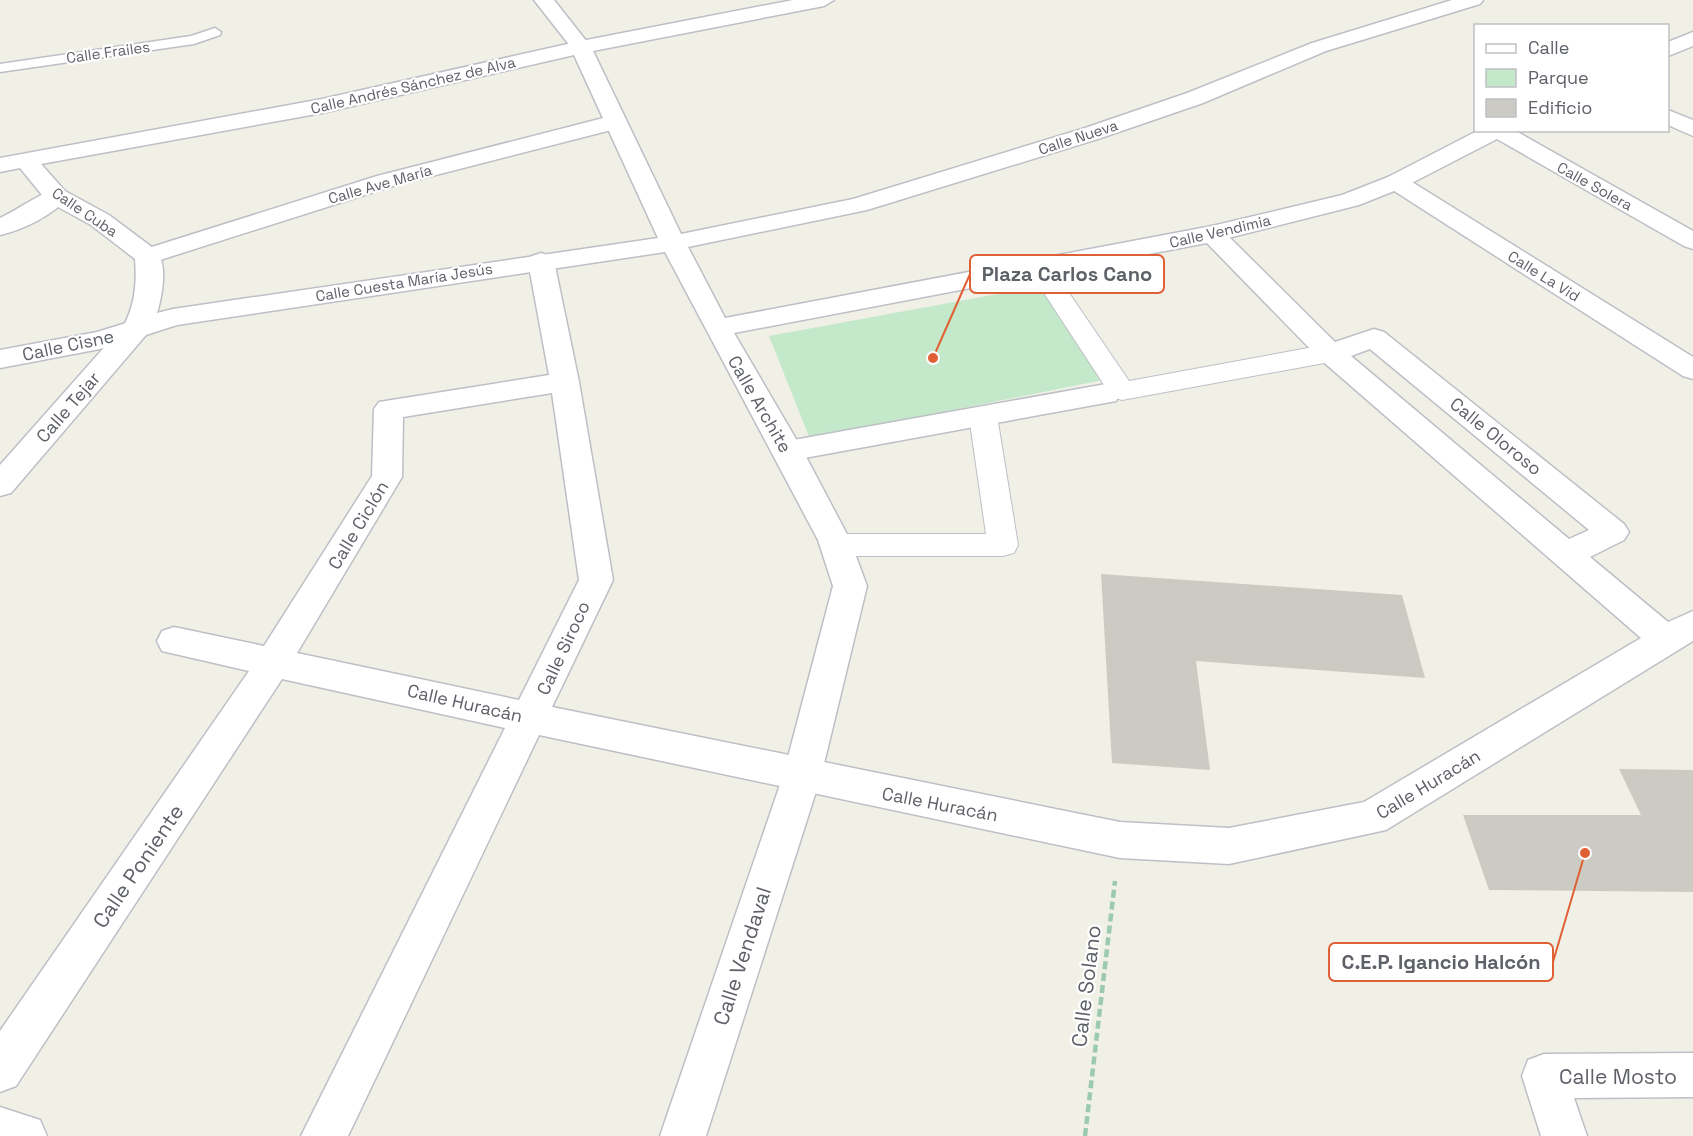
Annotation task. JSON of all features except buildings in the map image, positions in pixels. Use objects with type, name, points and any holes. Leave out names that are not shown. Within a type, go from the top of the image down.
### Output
[{"type":"street","name":"Calle Archite","points":[[544,0],[581,47],[673,243],[717,328],[788,451],[836,545],[850,586],[801,776]]},
{"type":"street","name":"Calle Andrés Sánchez de Alva","points":[[12,162],[322,106],[581,47],[819,0]]},
{"type":"street","name":"Calle Nueva","points":[[673,243],[858,205],[1094,133],[1195,98],[1319,48],[1473,0]]},
{"type":"street","points":[[1669,50],[1693,38]]},
{"type":"street","points":[[1669,117],[1693,129]]},
{"type":"street","name":"Calle Ave María","points":[[148,256],[385,181],[615,122]]},
{"type":"street","name":"Calle Vendimia","points":[[717,328],[1212,234],[1350,200],[1396,182],[1493,132]]},
{"type":"street","name":"Calle Solera","points":[[1501,132],[1693,241]]},
{"type":"street","name":"Calle Cuba","points":[[12,162],[56,196],[100,220],[148,256]]},
{"type":"street","name":"Calle La Vid","points":[[1396,182],[1693,370]]},
{"type":"street","points":[[0,228],[37,210],[56,196]]},
{"type":"street","points":[[1212,234],[1330,353],[1566,554],[1680,632]]},
{"type":"street","name":"Calle Cuesta María Jesús","points":[[136,329],[173,317],[673,243]]},
{"type":"street","points":[[136,329],[143,317],[150,282],[148,256]]},
{"type":"street","name":"Calle Siroco","points":[[324,1136],[596,580],[565,382],[541,261]]},
{"type":"street","points":[[1039,267],[1114,392]]},
{"type":"street","name":"Calle Cisne","points":[[0,359],[100,340],[136,329]]},
{"type":"street","name":"Calle Tejar","points":[[0,485],[136,329]]},
{"type":"street","name":"Calle Oloroso","points":[[1330,353],[1374,338],[1613,532],[1566,554]]},
{"type":"street","points":[[788,451],[1330,353]]},
{"type":"street","name":"Calle Ciclón","points":[[276,661],[387,477],[388,409],[565,382]]},
{"type":"street","points":[[836,545],[1003,544],[983,416]]},
{"type":"street","name":"Calle Huracán","points":[[174,641],[276,661],[801,776],[1120,840],[1229,846],[1372,818],[1680,632]]},
{"type":"street","name":"Calle Poniente","points":[[0,1070],[276,661]]},
{"type":"street","name":"Calle Vendaval","points":[[683,1136],[801,776]]},
{"type":"street","name":"Calle Mosto","points":[[1564,1136],[1544,1076],[1693,1075]]},
{"type":"street","points":[[0,1130],[24,1136]]},
{"type":"lane","name":"Calle Frailes","points":[[0,68],[194,40],[215,32]]},
{"type":"path","name":"Calle Solano","points":[[1085,1136],[1120,840]]},
{"type":"green space","points":[[1041,286],[1103,380],[810,439],[769,336]]},
{"type":"place","name":"Plaza Carlos Cano","points":[[933,358]]},
{"type":"place","name":"C.E.P. Igancio Halcón","points":[[1585,853]]}]
